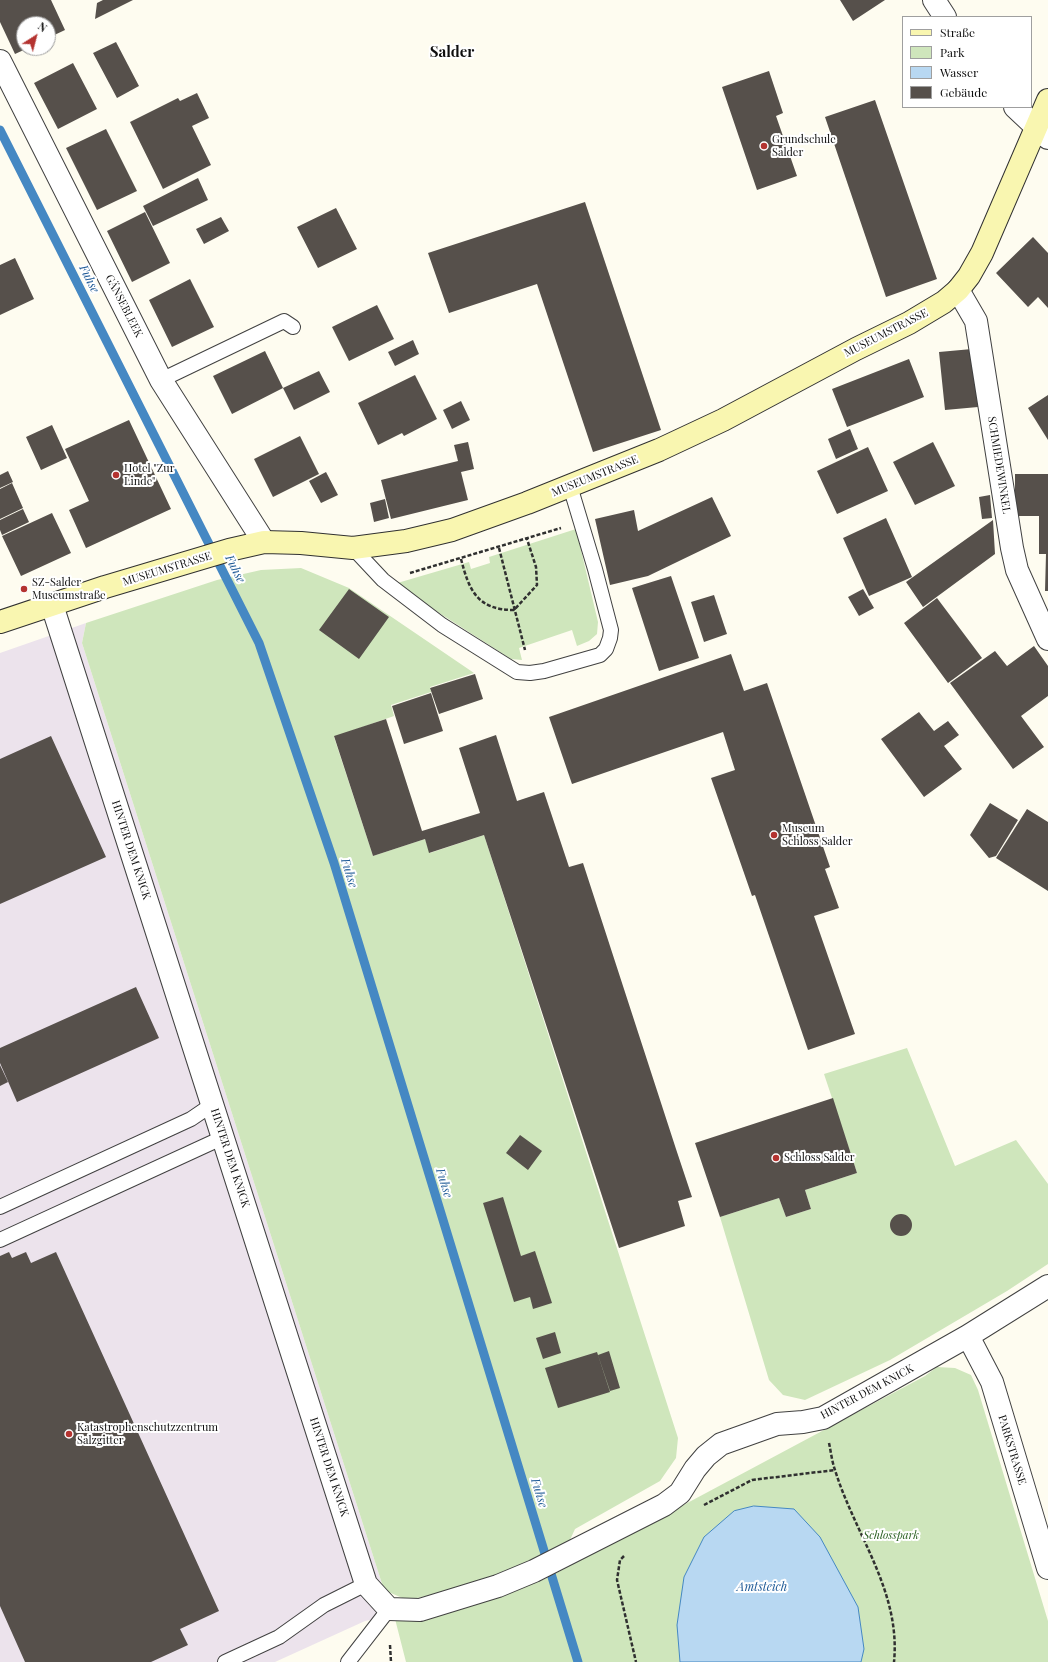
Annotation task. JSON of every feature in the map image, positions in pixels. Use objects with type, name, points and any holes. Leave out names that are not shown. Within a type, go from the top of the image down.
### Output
[{"type":"main road","name":"MUSEUMSTRASSE","points":[[0,622],[229,550],[264,542],[301,543],[353,548],[406,541],[452,530],[527,504],[659,450],[723,420],[856,349],[909,323],[944,302],[958,290],[969,276],[982,253],[1042,132],[1048,100]]},
{"type":"street","points":[[934,0],[945,16]]},
{"type":"street","name":"GÄNSEBLEEK","points":[[0,62],[161,380],[264,542]]},
{"type":"street","points":[[1016,108],[1042,132]]},
{"type":"street","name":"SCHMIEDEWINKEL","points":[[958,290],[976,320],[1012,548],[1017,570],[1048,639]]},
{"type":"street","name":"HINTER DEM KNICK","points":[[52,605],[224,1137],[366,1584],[389,1608],[420,1610],[498,1586],[571,1553],[664,1505],[680,1493],[695,1469],[706,1456],[721,1444],[778,1424],[803,1422],[823,1418],[968,1336],[1048,1286]]},
{"type":"street","name":"PARKSTRASSE","points":[[968,1336],[992,1382],[1048,1568]]},
{"type":"lane","points":[[161,380],[284,321],[293,327]]},
{"type":"lane","points":[[353,548],[383,580],[442,625],[505,666],[517,672],[530,673],[544,671],[600,656],[606,649],[611,630],[595,569],[570,486]]},
{"type":"lane","points":[[0,1207],[191,1119],[213,1104]]},
{"type":"lane","points":[[0,1240],[224,1137]]},
{"type":"lane","points":[[225,1662],[279,1637],[324,1605],[366,1584]]},
{"type":"lane","points":[[348,1662],[389,1608]]},
{"type":"path","points":[[383,580],[499,548],[581,522]]},
{"type":"path","points":[[461,559],[468,585],[482,602],[501,610],[514,610],[536,585],[536,567],[527,539]]},
{"type":"path","points":[[499,548],[528,661],[517,672]]},
{"type":"path","points":[[697,1509],[752,1480],[835,1470],[885,1590],[894,1618],[894,1662]]},
{"type":"path","points":[[626,1554],[620,1560],[617,1580],[636,1662]]},
{"type":"shaded area","points":[[86,623],[82,643],[384,1590],[394,1615],[365,1621],[275,1662],[0,1662],[0,653]]},
{"type":"green space","points":[[576,529],[598,622],[597,634],[589,641],[577,646],[572,630],[519,648],[522,660],[511,659],[394,584],[469,562],[471,569],[490,563],[489,557]]},
{"type":"green space","points":[[301,568],[349,588],[474,673],[430,687],[431,692],[391,705],[394,716],[334,737],[373,856],[425,839],[430,853],[484,835],[678,1438],[676,1458],[660,1481],[575,1529],[569,1542],[537,1560],[491,1578],[450,1591],[407,1600],[384,1590],[82,643],[86,623],[217,580],[261,570]]},
{"type":"green space","points":[[907,1048],[955,1166],[1016,1140],[1048,1184],[1048,1264],[1007,1291],[890,1360],[805,1400],[783,1395],[769,1380],[720,1217],[779,1198],[786,1217],[811,1209],[805,1190],[857,1173],[824,1074]]},
{"type":"green space","name":"Schlosspark","points":[[937,1367],[955,1368],[971,1375],[978,1390],[1048,1621],[1048,1662],[406,1662],[394,1615],[460,1607],[545,1579],[925,1376]]},
{"type":"water","name":"Amtsteich","points":[[754,1506],[794,1509],[820,1537],[858,1607],[864,1649],[861,1662],[680,1662],[677,1625],[684,1577],[704,1537],[734,1511]]},
{"type":"building","points":[[0,0],[51,0],[65,30],[56,34],[56,16],[16,16],[15,54],[0,22]]},
{"type":"building","points":[[103,0],[133,0],[95,19],[97,3]]},
{"type":"building","points":[[840,0],[885,0],[853,21]]},
{"type":"building","points":[[116,42],[139,86],[117,98],[93,53]]},
{"type":"building","points":[[73,63],[97,109],[58,129],[34,83]]},
{"type":"building","name":"Grundschule Salder","points":[[769,71],[783,113],[776,116],[797,176],[757,190],[722,87]]},
{"type":"building","points":[[197,93],[209,118],[192,126],[211,165],[163,189],[130,122],[178,98],[180,101]]},
{"type":"building","points":[[875,100],[937,279],[886,297],[825,117]]},
{"type":"building","points":[[106,129],[137,191],[97,210],[66,148]]},
{"type":"building","points":[[198,178],[208,200],[153,226],[143,206]]},
{"type":"building","points":[[585,202],[661,430],[593,452],[537,284],[449,313],[428,253]]},
{"type":"building","points":[[336,208],[357,249],[318,268],[297,227]]},
{"type":"building","points":[[145,212],[170,263],[132,282],[107,231]]},
{"type":"building","points":[[221,217],[229,231],[204,244],[196,229]]},
{"type":"building","points":[[1033,237],[1048,253],[1048,308],[1038,297],[1028,307],[996,273]]},
{"type":"building","points":[[15,258],[34,299],[0,315],[0,265]]},
{"type":"building","points":[[190,279],[214,327],[172,347],[149,300]]},
{"type":"building","points":[[377,305],[394,339],[349,361],[332,327]]},
{"type":"building","points":[[413,340],[419,354],[395,366],[388,352]]},
{"type":"building","points":[[972,349],[978,407],[945,410],[939,352]]},
{"type":"building","points":[[265,351],[283,388],[232,414],[213,376]]},
{"type":"building","points":[[909,359],[924,397],[847,427],[832,389]]},
{"type":"building","points":[[319,371],[330,392],[294,410],[283,388]]},
{"type":"building","points":[[415,375],[437,419],[404,436],[402,433],[378,445],[358,403]]},
{"type":"building","points":[[1048,395],[1048,440],[1028,408]]},
{"type":"building","points":[[461,401],[470,420],[452,429],[443,410]]},
{"type":"building","name":"Hotel \"Zur Linde\"","points":[[129,420],[171,509],[86,548],[69,510],[89,501],[65,449]]},
{"type":"building","points":[[52,425],[67,458],[41,470],[26,437]]},
{"type":"building","points":[[850,429],[858,449],[836,459],[828,439]]},
{"type":"building","points":[[300,436],[319,474],[273,497],[254,459]]},
{"type":"building","points":[[468,442],[474,469],[461,472],[468,500],[391,519],[381,480],[458,461],[454,445]]},
{"type":"building","points":[[933,442],[955,486],[915,505],[893,462]]},
{"type":"building","points":[[868,447],[888,491],[837,514],[817,471]]},
{"type":"building","points":[[8,471],[13,482],[0,488],[0,475]]},
{"type":"building","points":[[326,472],[338,495],[321,503],[309,481]]},
{"type":"building","points":[[1015,474],[1048,474],[1048,591],[1045,591],[1046,554],[1039,554],[1039,516],[1015,516]]},
{"type":"building","points":[[12,483],[23,508],[0,519],[0,489]]},
{"type":"building","points":[[990,495],[992,518],[982,519],[979,497]]},
{"type":"building","points":[[712,497],[731,536],[648,576],[610,585],[595,519],[634,510],[638,531]]},
{"type":"building","points":[[385,499],[389,518],[374,522],[370,503]]},
{"type":"building","points":[[23,509],[29,522],[2,535],[0,530],[0,520]]},
{"type":"building","points":[[52,513],[71,553],[21,576],[2,536]]},
{"type":"building","points":[[886,518],[912,577],[869,596],[843,538]]},
{"type":"building","points":[[993,520],[995,554],[923,607],[906,582]]},
{"type":"building","points":[[671,576],[699,658],[659,671],[632,588]]},
{"type":"building","points":[[349,589],[389,617],[359,659],[319,630]]},
{"type":"building","points":[[863,589],[874,608],[859,616],[848,597]]},
{"type":"building","points":[[714,595],[727,634],[704,642],[691,602]]},
{"type":"building","points":[[937,598],[982,658],[948,683],[904,623]]},
{"type":"building","points":[[1034,646],[1048,666],[1048,696],[1021,716],[1044,747],[1013,769],[950,683],[995,651],[1007,666]]},
{"type":"building","points":[[731,654],[744,691],[767,683],[830,867],[825,869],[839,908],[814,916],[855,1034],[808,1050],[755,895],[752,896],[711,778],[735,770],[723,732],[572,784],[549,717]]},
{"type":"building","points":[[475,674],[483,699],[439,714],[430,688]]},
{"type":"building","points":[[431,693],[443,731],[404,744],[392,706]]},
{"type":"building","points":[[919,712],[934,731],[948,721],[959,735],[944,746],[962,769],[924,797],[881,739]]},
{"type":"building","points":[[386,719],[422,831],[480,813],[459,748],[496,735],[517,801],[544,792],[569,867],[583,863],[692,1197],[678,1201],[685,1226],[619,1248],[484,835],[429,853],[425,839],[373,856],[334,736]]},
{"type":"building","points":[[51,736],[106,857],[0,904],[0,759]]},
{"type":"building","points":[[990,803],[1018,820],[996,856],[989,858],[970,835]]},
{"type":"building","points":[[1027,809],[1048,822],[1048,891],[996,858]]},
{"type":"building","points":[[136,987],[159,1038],[17,1102],[0,1063],[0,1048]]},
{"type":"building","points":[[0,1065],[8,1082],[0,1086]]},
{"type":"building","name":"Schloss Salder","points":[[833,1098],[857,1173],[805,1190],[811,1209],[786,1217],[779,1198],[720,1217],[695,1143]]},
{"type":"building","points":[[520,1135],[542,1151],[528,1170],[506,1153]]},
{"type":"building","points":[[503,1197],[521,1256],[535,1251],[552,1303],[533,1309],[530,1297],[514,1302],[483,1203]]},
{"type":"building","points":[[901,1214],[909,1217],[912,1225],[909,1233],[901,1236],[893,1233],[890,1225],[893,1217]]},
{"type":"building","name":"Katastrophenschutzzentrum Salzgitter","points":[[9,1252],[12,1258],[26,1252],[31,1263],[56,1252],[219,1611],[180,1629],[188,1645],[151,1662],[25,1662],[0,1606],[0,1256]]},
{"type":"building","points":[[555,1332],[561,1353],[543,1359],[536,1338]]},
{"type":"building","points":[[609,1351],[620,1388],[610,1391],[598,1355]]},
{"type":"building","points":[[597,1352],[610,1392],[558,1408],[545,1368]]},
{"type":"waterway","name":"Fuhse","points":[[0,130],[259,643],[334,863],[578,1662]]},
{"type":"place","name":"Grundschule Salder","points":[[764,146]]},
{"type":"place","name":"Hotel \"Zur Linde\"","points":[[116,475]]},
{"type":"place","name":"SZ-Salder Museumstraße","points":[[24,589]]},
{"type":"place","name":"Museum Schloss Salder","points":[[774,835]]},
{"type":"place","name":"Schloss Salder","points":[[776,1158]]},
{"type":"place","name":"Katastrophenschutzzentrum Salzgitter","points":[[69,1434]]},
{"type":"district","name":"Salder","points":[[452,52]]}]
